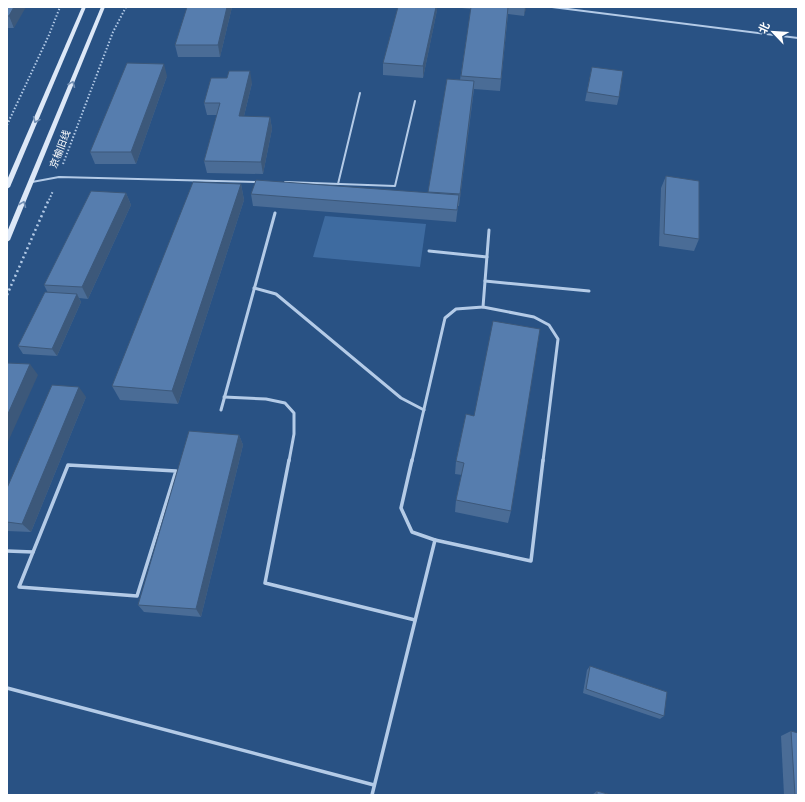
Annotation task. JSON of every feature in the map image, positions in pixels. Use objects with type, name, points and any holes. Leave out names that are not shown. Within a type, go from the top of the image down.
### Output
[{"type":"main road","points":[[7,187],[84,7]]},
{"type":"main road","name":"京榆旧线","points":[[7,240],[103,7]]},
{"type":"lane","points":[[552,7],[798,38]]},
{"type":"lane","points":[[338,184],[360,93]]},
{"type":"lane","points":[[282,182],[395,186],[415,101]]},
{"type":"lane","points":[[32,182],[59,177],[266,182]]},
{"type":"lane","points":[[221,410],[275,214]]},
{"type":"lane","points":[[483,307],[489,230]]},
{"type":"lane","points":[[429,250],[487,256]]},
{"type":"lane","points":[[485,281],[589,291]]},
{"type":"lane","points":[[254,288],[276,294],[401,398],[424,410]]},
{"type":"lane","points":[[483,307],[534,317],[549,325],[558,339],[531,561],[435,540],[412,532],[401,508],[424,410],[445,318],[456,309],[483,307]]},
{"type":"lane","points":[[224,398],[285,403],[294,413],[294,434],[265,583],[416,620]]},
{"type":"lane","points":[[68,465],[176,472],[137,596],[19,587],[33,552],[68,465]]},
{"type":"lane","points":[[372,795],[435,540]]},
{"type":"lane","points":[[7,551],[33,552]]},
{"type":"lane","points":[[7,688],[374,785]]},
{"type":"path","points":[[7,125],[49,35],[60,7]]},
{"type":"path","name":"京榆旧线","points":[[7,295],[59,177],[108,45],[126,7]]},
{"type":"shaded area","points":[[325,216],[426,224],[420,267],[313,257]]},
{"type":"building","points":[[7,7],[14,7],[9,16],[7,16]]},
{"type":"building","points":[[187,7],[227,7],[218,45],[175,45]]},
{"type":"building","points":[[398,7],[436,7],[423,66],[383,63]]},
{"type":"building","points":[[471,7],[508,7],[501,79],[461,76]]},
{"type":"building","points":[[127,63],[164,64],[131,152],[90,152]]},
{"type":"building","points":[[592,67],[623,71],[619,97],[587,92]]},
{"type":"building","points":[[229,71],[250,71],[239,116],[270,117],[261,162],[204,161],[220,103],[204,103],[211,78],[227,78]]},
{"type":"building","points":[[447,79],[474,81],[460,194],[428,192]]},
{"type":"building","points":[[666,176],[699,181],[699,239],[664,234]]},
{"type":"building","points":[[256,180],[459,195],[457,210],[251,194]]},
{"type":"building","points":[[193,182],[241,184],[172,391],[112,386]]},
{"type":"building","points":[[91,191],[126,193],[82,287],[44,285]]},
{"type":"building","points":[[45,292],[77,294],[52,349],[18,346]]},
{"type":"building","points":[[493,321],[540,329],[511,511],[456,500],[464,463],[456,461],[466,414],[474,416]]},
{"type":"building","points":[[7,363],[30,364],[7,416]]},
{"type":"building","points":[[52,385],[79,387],[22,524],[7,522],[7,488]]},
{"type":"building","points":[[189,431],[239,435],[196,609],[138,605]]},
{"type":"building","points":[[590,666],[667,692],[664,716],[586,689]]},
{"type":"building","points":[[791,731],[798,733],[798,795],[795,795]]},
{"type":"building","points":[[597,791],[611,795],[597,795]]}]
